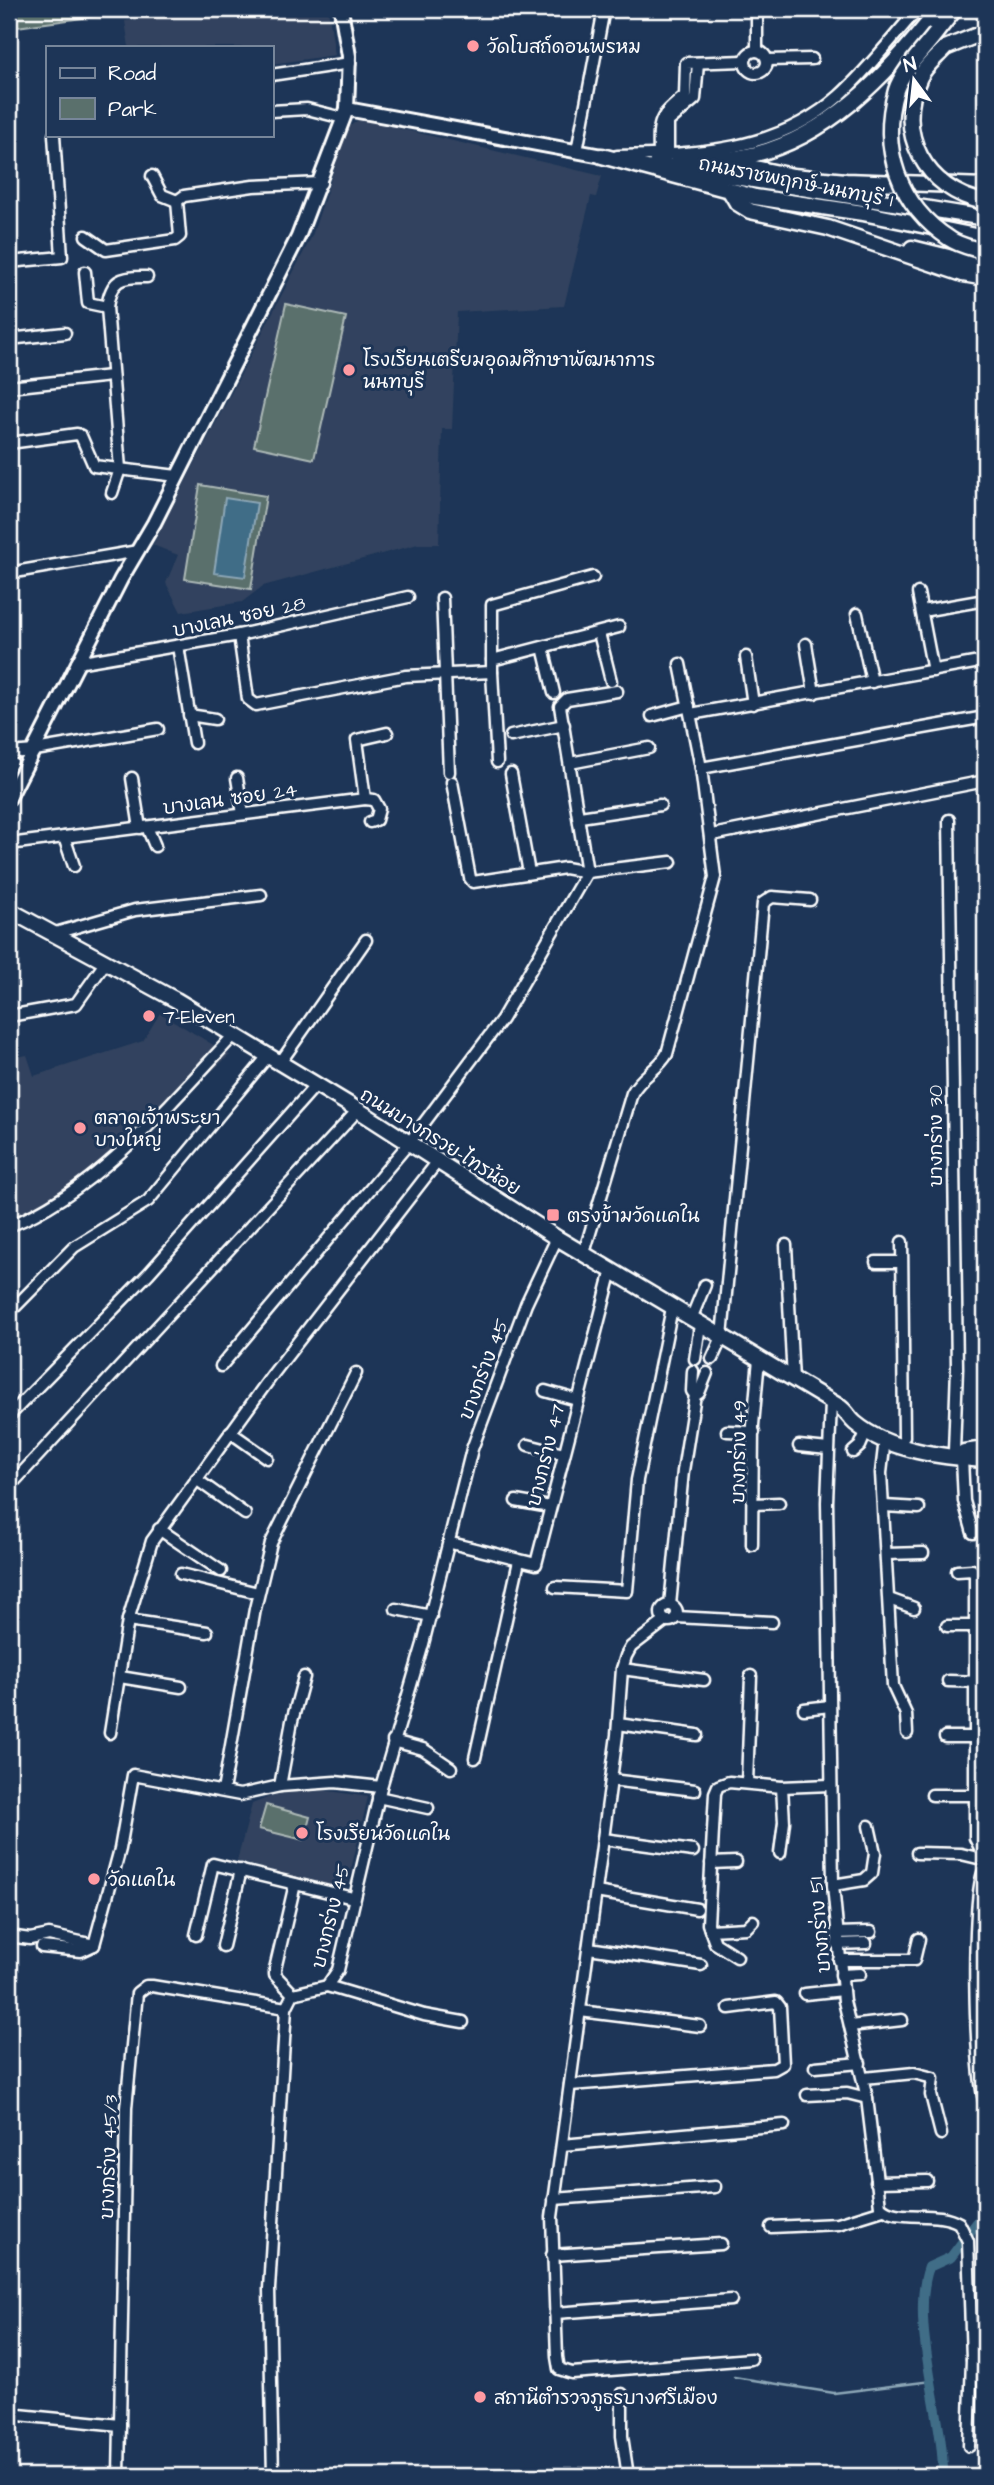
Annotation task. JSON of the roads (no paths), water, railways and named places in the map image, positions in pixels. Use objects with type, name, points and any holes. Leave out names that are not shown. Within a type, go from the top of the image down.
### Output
[{"type":"main road","points":[[634,160],[718,160],[774,149],[805,136],[839,113],[872,84],[939,9]]},
{"type":"main road","points":[[955,9],[896,88],[889,138],[896,177],[919,215],[952,241],[985,252]]},
{"type":"main road","points":[[985,32],[945,48],[920,75],[909,114],[912,141],[928,168],[955,191],[985,202]]},
{"type":"main road","name":"ถนนราชพฤกษ์-นนทบุรี 1","points":[[602,156],[985,218]]},
{"type":"main road","name":"ถนนราชพฤกษ์-นนทบุรี 1","points":[[602,156],[755,197],[863,213],[985,238]]},
{"type":"main road","points":[[718,160],[793,176],[846,181],[985,186]]},
{"type":"main road","points":[[730,191],[737,203],[750,211],[828,228],[963,274],[985,278]]},
{"type":"main road","points":[[755,197],[874,239],[985,266]]},
{"type":"main road","name":"ถนนบางกรวย-ไทรน้อย","points":[[9,910],[176,1000],[358,1110],[557,1238],[831,1402],[848,1413],[853,1422],[867,1430],[886,1439],[973,1457]]},
{"type":"main road","name":"ถนนบางกรวย-ไทรน้อย","points":[[848,1413],[858,1413],[904,1437],[973,1457]]},
{"type":"main road","points":[[973,1457],[985,1449]]},
{"type":"street","points":[[9,798],[77,663],[177,476],[298,237],[321,183],[345,114],[350,64],[341,9]]},
{"type":"street","points":[[577,151],[604,9]]},
{"type":"street","points":[[757,9],[757,51],[767,60],[812,59]]},
{"type":"street","points":[[602,156],[719,151],[787,132],[838,97],[918,9]]},
{"type":"street","points":[[757,51],[747,54],[744,61],[749,71],[763,71],[767,60]]},
{"type":"street","points":[[663,155],[658,123],[662,116],[685,96],[686,63],[744,61]]},
{"type":"street","points":[[663,155],[668,122],[695,99],[698,63]]},
{"type":"street","points":[[273,75],[350,64]]},
{"type":"street","points":[[273,111],[307,109],[345,114]]},
{"type":"street","name":"ถนนราชพฤกษ์-นนทบุรี 1","points":[[345,114],[602,156]]},
{"type":"street","points":[[9,262],[62,257],[54,136]]},
{"type":"street","points":[[152,176],[162,195],[177,201],[193,194],[230,189],[321,183]]},
{"type":"street","points":[[86,236],[106,250],[178,239],[177,201]]},
{"type":"street","points":[[85,272],[88,303],[107,307]]},
{"type":"street","points":[[112,493],[120,469],[107,307],[110,288],[122,277],[147,277]]},
{"type":"street","points":[[9,339],[65,333]]},
{"type":"street","points":[[9,387],[111,376]]},
{"type":"street","points":[[9,443],[77,435],[81,436],[94,466],[177,476]]},
{"type":"street","points":[[9,573],[138,551]]},
{"type":"street","points":[[497,762],[492,672],[492,605],[593,577]]},
{"type":"street","points":[[918,593],[933,671]]},
{"type":"street","name":"บางเลน ซอย 28","points":[[77,663],[239,635],[408,597]]},
{"type":"street","points":[[442,598],[451,777],[470,878],[473,882],[565,867],[587,872],[671,862]]},
{"type":"street","points":[[922,611],[985,600]]},
{"type":"street","points":[[857,614],[872,682]]},
{"type":"street","points":[[492,660],[619,627]]},
{"type":"street","points":[[599,633],[611,681]]},
{"type":"street","points":[[239,635],[248,698],[256,705],[406,676],[492,672]]},
{"type":"street","points":[[806,644],[814,693]]},
{"type":"street","points":[[178,646],[194,743]]},
{"type":"street","points":[[543,647],[554,693]]},
{"type":"street","points":[[746,657],[753,704]]},
{"type":"street","points":[[652,716],[753,704],[985,660]]},
{"type":"street","points":[[584,1253],[632,1093],[641,1079],[656,1069],[667,1054],[715,877],[712,835],[701,768],[680,664]]},
{"type":"street","points":[[221,1366],[409,1143],[502,1019],[587,872],[560,706],[563,701],[617,691]]},
{"type":"street","points":[[189,715],[215,719]]},
{"type":"street","points":[[701,768],[985,717]]},
{"type":"street","points":[[511,736],[564,725]]},
{"type":"street","points":[[9,753],[158,729]]},
{"type":"street","points":[[370,822],[376,820],[379,809],[374,800],[365,799],[357,740],[387,733]]},
{"type":"street","points":[[570,763],[649,748]]},
{"type":"street","points":[[511,774],[529,873]]},
{"type":"street","points":[[132,778],[144,828],[155,846]]},
{"type":"street","points":[[237,778],[243,814]]},
{"type":"street","points":[[712,835],[985,781]]},
{"type":"street","name":"บางเลน ซอย 24","points":[[9,844],[365,799]]},
{"type":"street","points":[[580,817],[660,805]]},
{"type":"street","name":"บางกร่าง 30","points":[[950,820],[957,1368],[973,1457],[964,1501],[973,1533]]},
{"type":"street","points":[[64,837],[74,866]]},
{"type":"street","points":[[52,934],[135,910],[261,895]]},
{"type":"street","points":[[712,1359],[722,1337],[763,903],[772,897],[810,900]]},
{"type":"street","points":[[9,1313],[74,1247],[148,1201],[274,1060],[366,940]]},
{"type":"street","points":[[9,1016],[76,1004],[105,963]]},
{"type":"street","points":[[9,1226],[47,1208],[147,1130],[234,1035]]},
{"type":"street","points":[[9,1416],[149,1273],[315,1086]]},
{"type":"street","points":[[9,1487],[358,1110]]},
{"type":"street","points":[[110,1733],[128,1620],[145,1556],[159,1529],[438,1161]]},
{"type":"street","name":"บางกร่าง 45","points":[[293,1994],[327,1986],[338,1970],[353,1898],[393,1741],[451,1543],[472,1449],[526,1304],[557,1238]]},
{"type":"street","points":[[902,1242],[900,1262],[904,1437]]},
{"type":"street","points":[[786,1245],[793,1380]]},
{"type":"street","points":[[876,1262],[900,1262]]},
{"type":"street","name":"บางกร่าง 47","points":[[519,1561],[536,1564],[612,1270]]},
{"type":"street","points":[[695,1359],[696,1322],[705,1285]]},
{"type":"street","points":[[555,1587],[627,1591],[637,1480],[672,1308]]},
{"type":"street","name":"บางกร่าง 49","points":[[752,1545],[754,1432],[759,1359]]},
{"type":"street","points":[[671,1619],[661,1611],[670,1605],[683,1471],[695,1395],[692,1391],[693,1371]]},
{"type":"street","points":[[223,1791],[258,1593],[271,1543],[285,1510],[356,1373]]},
{"type":"street","points":[[695,1395],[699,1393],[707,1373]]},
{"type":"street","points":[[545,1391],[577,1399]]},
{"type":"street","name":"บางกร่าง 51","points":[[831,1402],[828,1450],[832,1885],[843,1990],[864,2078],[877,2200],[883,2210]]},
{"type":"street","points":[[853,1451],[860,1446],[867,1430]]},
{"type":"street","points":[[727,1431],[754,1432]]},
{"type":"street","points":[[230,1432],[267,1458]]},
{"type":"street","points":[[886,1439],[881,1463],[893,1686],[906,1714],[907,1733]]},
{"type":"street","points":[[528,1445],[564,1454]]},
{"type":"street","points":[[799,1446],[828,1450]]},
{"type":"street","points":[[196,1479],[245,1514]]},
{"type":"street","points":[[516,1501],[551,1507]]},
{"type":"street","points":[[754,1504],[779,1503]]},
{"type":"street","points":[[884,1506],[919,1508]]},
{"type":"street","points":[[159,1529],[221,1571]]},
{"type":"street","points":[[451,1543],[519,1561],[475,1758]]},
{"type":"street","points":[[886,1554],[923,1553]]},
{"type":"street","points":[[957,1571],[974,1573],[980,1626],[980,1795],[975,1838],[984,1857],[980,1866],[984,1873],[977,1896],[981,1962],[979,2083],[985,2104]]},
{"type":"street","points":[[181,1574],[258,1593]]},
{"type":"street","points":[[889,1599],[914,1608]]},
{"type":"street","points":[[396,1609],[431,1616]]},
{"type":"street","points":[[751,2359],[566,2373],[559,2369],[552,2255],[554,2199],[611,1780],[622,1669],[631,1647],[671,1619],[772,1622]]},
{"type":"street","points":[[128,1620],[207,1632]]},
{"type":"street","points":[[947,1626],[980,1626]]},
{"type":"street","points":[[622,1669],[704,1679]]},
{"type":"street","points":[[747,1783],[751,1676]]},
{"type":"street","points":[[120,1677],[181,1687]]},
{"type":"street","points":[[281,1786],[292,1721],[304,1677]]},
{"type":"street","points":[[948,1681],[980,1682]]},
{"type":"street","points":[[804,1709],[830,1706]]},
{"type":"street","points":[[618,1724],[697,1735]]},
{"type":"street","points":[[945,1737],[980,1737]]},
{"type":"street","points":[[393,1741],[423,1749],[451,1768]]},
{"type":"street","points":[[94,1945],[120,1849],[133,1775],[251,1794],[281,1786],[335,1782],[380,1792],[428,1808]]},
{"type":"street","points":[[611,1780],[695,1790]]},
{"type":"street","points":[[737,1957],[715,1943],[707,1913],[718,1786],[722,1783],[782,1787],[830,1785]]},
{"type":"street","points":[[780,1853],[784,1822],[782,1787]]},
{"type":"street","points":[[932,1795],[980,1795]]},
{"type":"street","points":[[832,1885],[864,1880],[872,1873],[875,1853],[869,1826]]},
{"type":"street","points":[[603,1839],[693,1851]]},
{"type":"street","points":[[917,1853],[984,1857]]},
{"type":"street","points":[[711,1863],[736,1862]]},
{"type":"street","points":[[196,1935],[213,1864],[353,1898]]},
{"type":"street","points":[[223,1945],[241,1870]]},
{"type":"street","points":[[273,2476],[269,2289],[286,2008],[293,1994],[275,1975],[275,1969],[295,1884]]},
{"type":"street","points":[[596,1892],[696,1909]]},
{"type":"street","points":[[710,1930],[746,1928],[753,1922]]},
{"type":"street","points":[[836,1939],[871,1932]]},
{"type":"street","points":[[9,1936],[30,1939],[49,1935],[94,1945]]},
{"type":"street","points":[[839,1961],[914,1960],[919,1938]]},
{"type":"street","points":[[836,1939],[866,1943]]},
{"type":"street","points":[[42,1947],[81,1951],[94,1945]]},
{"type":"street","points":[[589,1948],[702,1965]]},
{"type":"street","points":[[841,1975],[860,1974]]},
{"type":"street","name":"บางกร่าง 45/3","points":[[119,2476],[126,2108],[137,1993],[146,1986],[152,1986],[286,2008]]},
{"type":"street","points":[[327,1986],[424,2015],[463,2022]]},
{"type":"street","points":[[805,1994],[843,1990]]},
{"type":"street","points":[[570,2085],[774,2069],[783,2064],[780,2007],[776,2002],[729,2008]]},
{"type":"street","points":[[580,2011],[700,2026]]},
{"type":"street","points":[[850,2026],[902,2020]]},
{"type":"street","points":[[816,2067],[860,2063]]},
{"type":"street","points":[[864,2078],[915,2073],[933,2078],[932,2095],[942,2134]]},
{"type":"street","points":[[807,2095],[847,2093],[867,2098]]},
{"type":"street","points":[[562,2145],[785,2125]]},
{"type":"street","points":[[876,2182],[927,2181]]},
{"type":"street","points":[[554,2199],[716,2187]]},
{"type":"street","points":[[771,2227],[838,2224],[883,2210],[894,2214],[951,2218],[966,2236],[972,2359],[969,2446]]},
{"type":"street","points":[[552,2255],[721,2244]]},
{"type":"street","points":[[555,2314],[731,2300]]},
{"type":"street","points":[[972,2359],[985,2360]]},
{"type":"street","points":[[622,2394],[622,2436],[628,2476]]},
{"type":"street","points":[[9,2414],[120,2425]]},
{"type":"waterway","points":[[943,2476],[942,2452],[925,2341],[924,2289],[929,2267],[951,2257],[985,2212]]},
{"type":"waterway","points":[[734,2377],[834,2393],[932,2381]]},
{"type":"place","name":"วัดโบสถ์ดอนพรหม","points":[[473,46]]},
{"type":"place","name":"โรงเรียนเตรียมอุดมศึกษาพัฒนาการ นนทบุรี","points":[[349,370]]},
{"type":"place","name":"7-Eleven","points":[[149,1016]]},
{"type":"place","name":"ตลาดเจ้าพระยา บางใหญ่","points":[[80,1128]]},
{"type":"place","name":"ตรงข้ามวัดแคใน","points":[[553,1215]]},
{"type":"place","name":"โรงเรียนวัดแคใน","points":[[302,1833]]},
{"type":"place","name":"วัดแคใน","points":[[94,1879]]},
{"type":"place","name":"สถานีตำรวจภูธรบางศรีเมือง","points":[[480,2397]]}]
